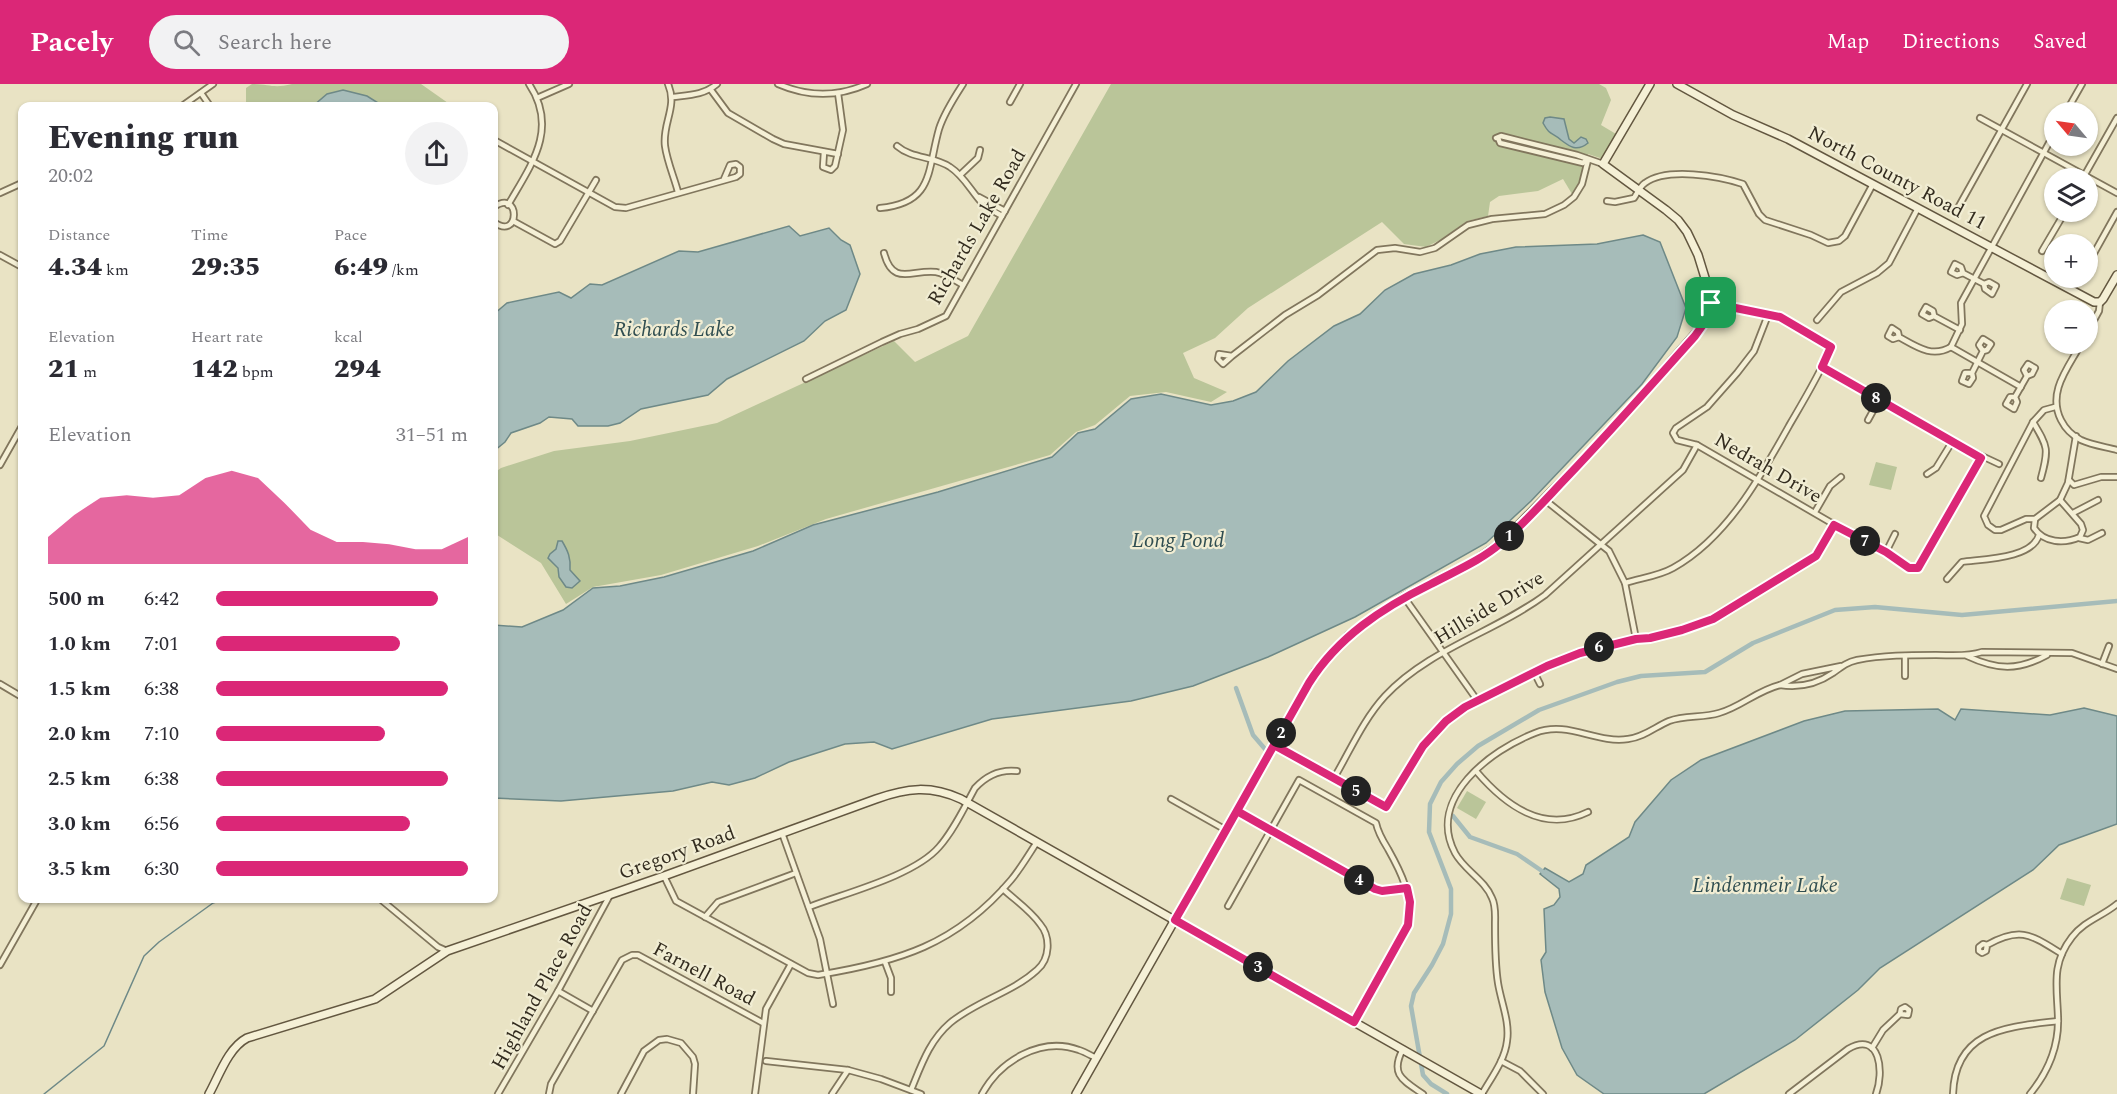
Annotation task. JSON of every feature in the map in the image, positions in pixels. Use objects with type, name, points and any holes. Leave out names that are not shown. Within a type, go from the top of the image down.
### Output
[{"type":"street","points":[[188,102],[213,84]]},
{"type":"street","points":[[508,205],[533,162],[542,129],[537,98],[529,84]]},
{"type":"street","points":[[537,98],[569,84]]},
{"type":"street","points":[[668,84],[673,97],[665,146],[678,192]]},
{"type":"street","points":[[673,97],[699,94],[711,90],[717,84]]},
{"type":"street","points":[[778,84],[801,92],[824,94],[838,93],[867,84]]},
{"type":"street","points":[[880,208],[898,206],[916,196],[927,179],[942,120],[963,84]]},
{"type":"street","points":[[1010,102],[1020,84]]},
{"type":"street","name":"Richards Lake Road","points":[[806,379],[882,342],[946,316],[1076,84]]},
{"type":"street","points":[[1603,164],[1650,84]]},
{"type":"street","name":"North County Road 11","points":[[1677,84],[1733,115],[1788,139],[2094,302],[2100,302]]},
{"type":"street","points":[[1959,206],[2027,84]]},
{"type":"street","points":[[2072,102],[2082,84]]},
{"type":"street","points":[[711,90],[728,113],[773,139],[784,144],[838,154]]},
{"type":"street","points":[[201,93],[207,102]]},
{"type":"street","points":[[824,152],[822,167],[829,170],[835,166],[843,130],[838,93]]},
{"type":"street","points":[[1980,118],[2069,168]]},
{"type":"street","points":[[2089,168],[2117,118]]},
{"type":"street","points":[[1076,1094],[1309,683],[1328,658],[1361,626],[1404,597],[1485,555],[1517,529],[1604,438],[1702,326],[1711,303],[1707,280],[1687,232],[1678,220],[1603,164],[1501,136],[1497,138]]},
{"type":"street","points":[[498,142],[615,207],[626,208],[724,179]]},
{"type":"street","points":[[897,146],[903,151],[948,166],[960,175],[979,197],[1003,213]]},
{"type":"street","points":[[960,175],[978,158],[980,150]]},
{"type":"street","points":[[1899,337],[1930,352],[1943,352],[1951,347],[1962,324],[1961,303],[2043,153]]},
{"type":"street","points":[[1232,357],[1285,315],[1318,295],[1377,250],[1395,248],[1420,252],[1435,248],[1468,225],[1492,219],[1545,214],[1564,205],[1575,197],[1582,184],[1587,160]]},
{"type":"street","points":[[1607,201],[1615,202],[1634,198],[1644,183],[1658,177],[1685,173],[1734,181],[1743,184],[1759,214],[1765,220],[1828,243],[1839,241],[1845,236],[1873,184]]},
{"type":"street","points":[[513,221],[555,244],[560,241],[596,180]]},
{"type":"street","points":[[2098,184],[2117,193]]},
{"type":"street","points":[[0,193],[18,185]]},
{"type":"street","points":[[498,205],[502,203],[514,210],[513,221]]},
{"type":"street","points":[[1817,320],[1841,291],[1877,273],[1889,263],[1918,208]]},
{"type":"street","points":[[2098,246],[2117,212]]},
{"type":"street","points":[[498,225],[504,227],[513,221]]},
{"type":"street","points":[[2042,251],[2059,222]]},
{"type":"street","points":[[884,253],[888,266],[898,274],[940,273],[963,285]]},
{"type":"street","points":[[0,255],[18,265]]},
{"type":"street","points":[[1963,273],[1984,284]]},
{"type":"street","points":[[2098,313],[2100,302],[2117,275]]},
{"type":"street","points":[[1625,583],[1664,572],[1689,558],[1731,517],[1759,480],[1831,347],[1780,317],[1711,303]]},
{"type":"street","name":"Nedrah Drive","points":[[1768,315],[1754,351],[1707,407],[1674,430],[1677,440],[1697,446],[1759,480],[1834,525],[1886,552],[1909,568],[1918,568],[1981,458]]},
{"type":"street","points":[[1934,316],[1959,330]]},
{"type":"street","points":[[1951,347],[2021,387]]},
{"type":"street","points":[[1972,373],[1983,351]]},
{"type":"street","points":[[2076,354],[2058,386],[2055,407],[2063,423],[2076,436],[2082,440],[2117,450]]},
{"type":"street","points":[[1822,367],[1981,458],[1999,464]]},
{"type":"street","points":[[2015,398],[2027,376]]},
{"type":"street","points":[[1868,420],[1880,400]]},
{"type":"street","points":[[2055,407],[2044,410],[2033,422],[1984,516],[1988,525],[1995,530],[2001,530],[2026,519],[2036,519],[2060,500],[2064,494],[2076,436]]},
{"type":"street","points":[[2033,422],[2047,448],[2041,478]]},
{"type":"street","points":[[0,465],[18,433]]},
{"type":"street","points":[[1927,474],[1936,468],[1952,442]]},
{"type":"street","name":"Hillside Drive","points":[[1334,778],[1368,718],[1386,695],[1402,680],[1443,652],[1535,602],[1683,470],[1697,446]]},
{"type":"street","points":[[1815,512],[1830,486],[1840,477]]},
{"type":"street","points":[[2068,477],[2069,482],[2074,485],[2101,477],[2117,477]]},
{"type":"street","points":[[1545,500],[1609,551],[1625,583],[1636,639]]},
{"type":"street","points":[[2060,500],[2073,513],[2084,530],[2079,538]]},
{"type":"street","points":[[2073,513],[2098,500]]},
{"type":"street","points":[[2036,519],[2034,528],[2050,541],[2079,538],[2088,540],[2102,533]]},
{"type":"street","points":[[1274,745],[1386,807],[1410,764],[1430,737],[1455,714],[1477,700],[1534,672],[1580,653],[1682,630],[1713,619],[1816,556],[1834,525]]},
{"type":"street","points":[[1886,552],[1895,534]]},
{"type":"street","points":[[1947,579],[1962,562],[2010,556],[2033,546],[2040,535]]},
{"type":"street","points":[[1404,597],[1477,700]]},
{"type":"street","points":[[2102,664],[2109,646]]},
{"type":"street","points":[[1780,685],[1804,686],[1852,661],[1872,657],[2033,651],[2072,654],[2117,669]]},
{"type":"street","points":[[1965,655],[1981,663],[2002,667],[2025,665],[2050,654]]},
{"type":"street","points":[[1905,656],[1905,676]]},
{"type":"street","points":[[1482,1094],[1501,1061],[1507,1044],[1508,1030],[1496,964],[1493,899],[1486,888],[1460,861],[1448,832],[1452,802],[1460,787],[1498,752],[1542,730],[1572,729],[1602,739],[1639,737],[1677,719],[1720,713],[1764,689],[1780,685],[1802,674],[1841,666]]},
{"type":"street","points":[[1534,672],[1540,684]]},
{"type":"street","points":[[0,684],[18,695]]},
{"type":"street","points":[[809,907],[902,873],[924,861],[946,838],[975,788],[988,777],[1007,770],[1017,771]]},
{"type":"street","points":[[1476,771],[1503,800],[1541,818],[1565,820],[1588,812]]},
{"type":"street","points":[[1228,906],[1299,780],[1376,823],[1377,830],[1407,888],[1410,902],[1408,925],[1354,1022]]},
{"type":"street","name":"Gregory Road","points":[[209,1094],[230,1055],[241,1041],[375,999],[447,951],[664,876],[900,790],[929,789],[952,794],[967,802],[1482,1094]]},
{"type":"street","points":[[1171,799],[1226,830]]},
{"type":"street","points":[[1237,811],[1375,889],[1382,891],[1407,888]]},
{"type":"street","points":[[782,833],[820,939],[833,1004]]},
{"type":"street","points":[[664,876],[676,901],[808,973],[818,975],[885,962],[912,954],[939,941],[963,926],[992,902],[1013,878],[1037,842]]},
{"type":"street","points":[[705,917],[718,902],[796,873]]},
{"type":"street","points":[[911,1090],[925,1056],[949,1024],[966,1011],[1025,979],[1039,969],[1045,958],[1047,939],[1041,924],[1003,889]]},
{"type":"street","name":"Highland Place Road","points":[[498,1094],[558,991],[610,894]]},
{"type":"street","points":[[0,965],[35,903]]},
{"type":"street","points":[[385,903],[438,947],[447,951]]},
{"type":"street","points":[[2030,1094],[2052,1058],[2058,1021],[2056,977],[2062,954],[2080,928],[2117,904]]},
{"type":"street","points":[[1986,945],[2002,937],[2021,934],[2040,940],[2062,954]]},
{"type":"street","name":"Farnell Road","points":[[593,1011],[622,960],[638,955],[763,1023]]},
{"type":"street","points":[[885,962],[891,978],[891,992]]},
{"type":"street","points":[[755,1094],[766,1009],[791,964]]},
{"type":"street","points":[[549,1094],[551,1084],[593,1011],[558,991]]},
{"type":"street","points":[[1872,1048],[1883,1030],[1900,1014]]},
{"type":"street","points":[[1953,1094],[1957,1070],[1965,1055],[1984,1036],[2007,1028],[2058,1021]]},
{"type":"street","points":[[621,1094],[644,1051],[659,1040],[667,1039],[681,1043],[693,1057],[695,1064],[693,1094]]},
{"type":"street","points":[[1789,1094],[1848,1049],[1860,1045],[1872,1048],[1880,1060],[1881,1075],[1876,1094]]},
{"type":"street","points":[[982,1094],[1000,1069],[1030,1051],[1068,1047],[1096,1058]]},
{"type":"street","points":[[1403,1050],[1397,1064],[1398,1073],[1401,1079],[1423,1094]]},
{"type":"street","points":[[766,1061],[848,1070],[921,1094]]},
{"type":"street","points":[[1501,1061],[1520,1071],[1543,1094]]},
{"type":"street","points":[[832,1094],[848,1070]]},
{"type":"green space","points":[[252,84],[276,86],[421,84],[447,102],[246,102],[246,88]]},
{"type":"green space","points":[[1111,84],[1599,84],[1606,88],[1611,100],[1601,125],[1616,134],[1603,159],[1588,154],[1578,187],[1572,194],[1563,179],[1538,191],[1499,196],[1490,202],[1488,216],[1467,221],[1442,239],[1426,247],[1404,244],[1382,222],[1248,308],[1215,338],[1183,353],[1194,378],[1227,392],[1211,402],[1166,392],[1130,396],[1095,425],[1076,432],[1050,455],[826,519],[758,546],[661,575],[593,587],[566,604],[541,563],[498,536],[498,470],[501,468],[554,451],[630,441],[717,423],[894,341],[915,362],[968,336]]},
{"type":"green space","points":[[1876,462],[1897,467],[1891,490],[1869,485]]},
{"type":"green space","points":[[1467,791],[1486,802],[1476,819],[1457,808]]},
{"type":"green space","points":[[2067,878],[2091,885],[2084,906],[2060,899]]},
{"type":"water","points":[[343,90],[367,96],[377,102],[318,102],[327,94]]},
{"type":"water","points":[[1545,118],[1564,119],[1569,139],[1574,143],[1581,137],[1588,143],[1577,148],[1567,145],[1545,127],[1543,123]]},
{"type":"water","name":"Richards Lake","points":[[789,226],[800,236],[829,228],[850,245],[860,274],[846,310],[825,321],[804,341],[727,379],[708,395],[641,409],[620,423],[608,426],[578,426],[572,419],[549,417],[540,423],[511,433],[498,448],[498,311],[507,303],[559,292],[571,298],[590,284],[602,285],[679,251],[698,252]]},
{"type":"water","name":"Long Pond","points":[[1643,235],[1660,242],[1686,308],[1677,337],[1642,384],[1531,501],[1486,543],[1355,617],[1268,657],[1193,686],[1131,701],[992,719],[892,749],[874,742],[845,744],[789,762],[755,778],[729,785],[712,782],[673,791],[561,801],[498,798],[498,625],[522,627],[563,610],[593,588],[620,586],[664,577],[753,551],[813,525],[938,492],[1052,457],[1078,433],[1095,429],[1131,399],[1161,394],[1211,405],[1233,401],[1256,392],[1288,361],[1334,326],[1360,314],[1385,290],[1414,274],[1451,265],[1480,254],[1516,247],[1597,244]]},
{"type":"water","points":[[558,541],[562,541],[569,558],[570,570],[580,581],[572,588],[566,587],[559,577],[558,568],[548,558],[556,549]]},
{"type":"water","name":"Lindenmeir Lake","points":[[2084,708],[2117,716],[2117,824],[2059,845],[2033,870],[1880,968],[1858,990],[1795,1040],[1704,1094],[1604,1094],[1577,1075],[1562,1048],[1545,992],[1541,960],[1546,952],[1544,909],[1554,905],[1560,897],[1559,889],[1540,874],[1545,868],[1569,882],[1583,874],[1586,865],[1629,837],[1635,822],[1671,780],[1701,760],[1804,721],[1845,711],[1938,709],[1955,720],[1961,709],[2050,715]]},
{"type":"waterway","points":[[1447,1094],[1431,1084],[1423,1075],[1411,1006],[1414,993],[1443,944],[1451,914],[1451,889],[1429,832],[1430,804],[1441,782],[1478,746],[1539,710],[1617,682],[1641,676],[1705,672],[1753,643],[1835,610],[1875,607],[1962,615],[2117,601]]},
{"type":"waterway","points":[[1236,688],[1253,735],[1265,749]]},
{"type":"waterway","points":[[1453,816],[1470,837],[1517,854],[1542,871]]},
{"type":"waterway","points":[[44,1094],[104,1046],[144,956],[159,942],[213,903]]},
{"type":"route","points":[[1711,303],[1702,326],[1695,336],[1604,438],[1517,529],[1485,555],[1404,597],[1366,622],[1348,636],[1316,671],[1309,683],[1194,887],[1175,920],[1354,1022],[1408,925],[1410,902],[1407,888],[1382,891],[1375,889],[1237,811],[1274,745],[1386,807],[1410,764],[1430,737],[1465,707],[1547,666],[1580,653],[1682,630],[1713,619],[1816,556],[1834,525],[1886,552],[1909,568],[1918,568],[1981,458],[1822,367],[1831,347],[1810,333],[1780,317],[1711,303]]}]
